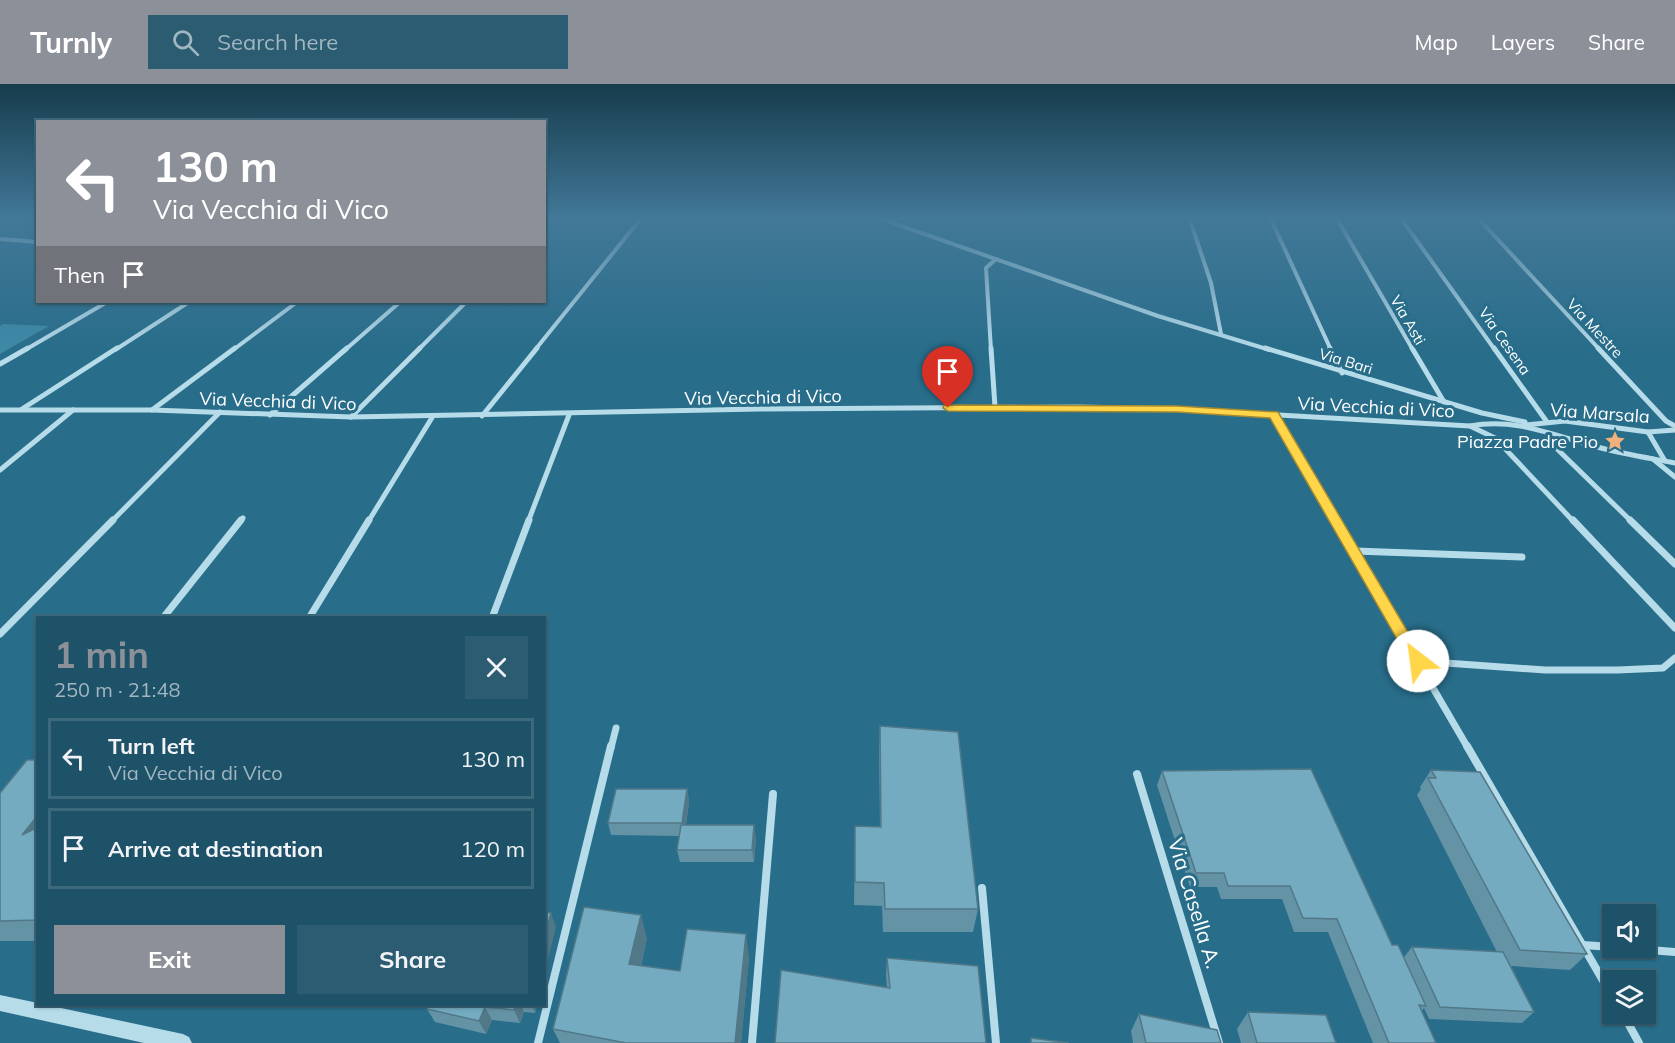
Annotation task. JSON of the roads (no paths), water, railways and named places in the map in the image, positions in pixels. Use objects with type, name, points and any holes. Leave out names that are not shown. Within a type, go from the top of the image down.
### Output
[{"type":"street","points":[[482,416],[606,262]]},
{"type":"street","points":[[993,262],[987,268],[995,407]]},
{"type":"street","name":"Via Bari","points":[[1004,262],[1158,316],[1342,373],[1528,424],[1554,436],[1675,463]]},
{"type":"street","points":[[1204,262],[1211,283],[1221,334]]},
{"type":"street","points":[[1291,262],[1342,373]]},
{"type":"street","name":"Via Asti","points":[[1362,262],[1443,402]]},
{"type":"street","name":"Via Cesena","points":[[1432,262],[1547,422]]},
{"type":"street","name":"Via Mestre","points":[[1518,262],[1675,428]]},
{"type":"street","points":[[0,364],[105,303]]},
{"type":"street","points":[[21,410],[187,303]]},
{"type":"street","points":[[152,410],[296,303]]},
{"type":"street","points":[[270,415],[399,303]]},
{"type":"street","points":[[351,417],[465,303]]},
{"type":"street","name":"Via Vecchia di Vico","points":[[0,410],[152,410],[351,417],[995,407],[1177,409],[1470,426],[1481,422],[1528,424]]},
{"type":"street","points":[[0,470],[73,410]]},
{"type":"street","points":[[0,634],[220,412]]},
{"type":"street","points":[[493,616],[569,414]]},
{"type":"street","points":[[1274,414],[1602,978]]},
{"type":"street","points":[[310,616],[434,416]]},
{"type":"street","name":"Via Marsala","points":[[1528,424],[1547,422],[1600,425],[1648,432],[1675,428]]},
{"type":"street","points":[[1470,426],[1495,438],[1675,628]]},
{"type":"street","points":[[1648,432],[1665,461]]},
{"type":"street","points":[[1554,436],[1552,444],[1675,564]]},
{"type":"street","points":[[1653,458],[1675,477]]},
{"type":"street","points":[[165,616],[243,518]]},
{"type":"street","points":[[1355,551],[1522,557]]},
{"type":"street","points":[[1418,661],[1545,670],[1618,670],[1663,668],[1675,658]]},
{"type":"street","points":[[538,1043],[616,728]]},
{"type":"street","name":"Via Casella A.","points":[[1137,774],[1219,1043]]},
{"type":"street","points":[[752,1043],[773,794]]},
{"type":"street","points":[[982,888],[996,1043]]},
{"type":"street","points":[[1583,945],[1602,946]]},
{"type":"street","points":[[1656,951],[1675,952]]},
{"type":"street","points":[[0,1003],[65,1010],[183,1043]]},
{"type":"street","points":[[1629,1024],[1639,1043]]},
{"type":"place","name":"Piazza Padre Pio","points":[[1615,441]]}]
